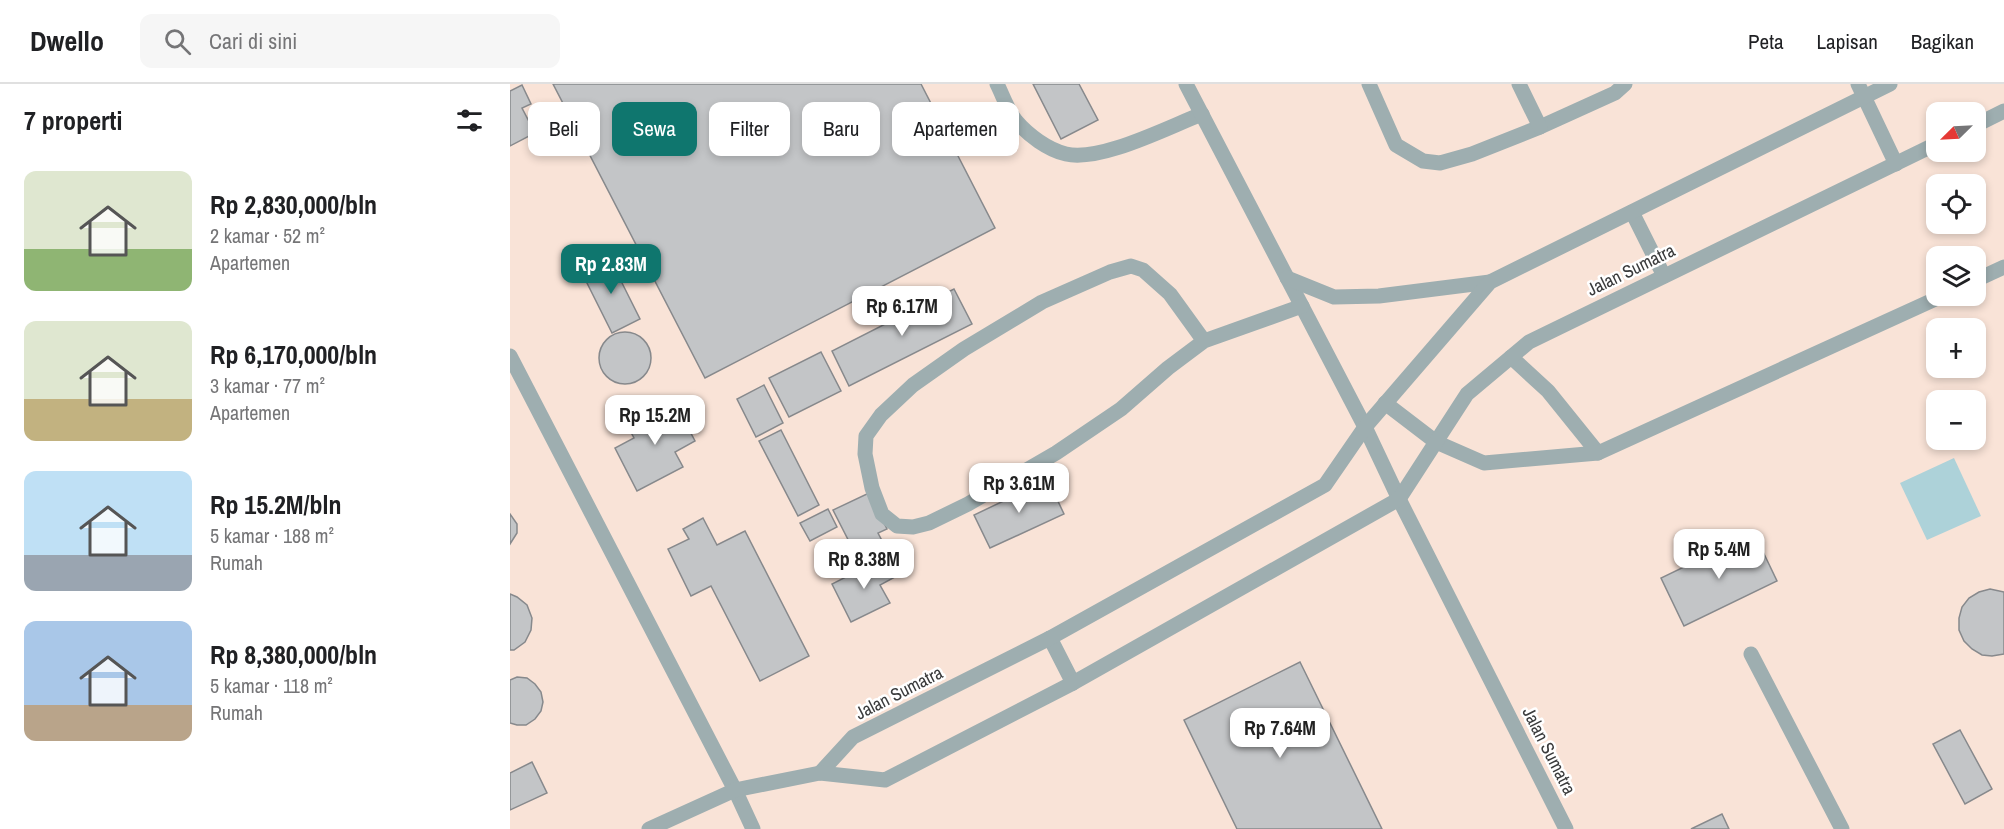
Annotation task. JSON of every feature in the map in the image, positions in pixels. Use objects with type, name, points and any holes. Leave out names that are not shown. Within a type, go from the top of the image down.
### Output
[{"type":"lane","points":[[997,84],[1015,120],[1036,141],[1065,154],[1089,155],[1114,149],[1202,114]]},
{"type":"lane","name":"Jalan Sumatra","points":[[1186,84],[1365,427],[1398,499],[1566,829]]},
{"type":"lane","points":[[1370,84],[1396,145],[1423,161],[1440,163],[1472,154],[1540,127],[1616,93],[1625,84]]},
{"type":"lane","points":[[1519,84],[1540,127]]},
{"type":"lane","name":"Jalan Sumatra","points":[[1287,278],[1334,297],[1379,296],[1490,282],[1632,212],[1861,90],[1890,84]]},
{"type":"lane","points":[[1861,90],[1896,164]]},
{"type":"lane","points":[[1986,120],[2004,111]]},
{"type":"lane","name":"Jalan Sumatra","points":[[820,773],[885,780],[1073,683],[1398,499],[1467,394],[1528,342],[1926,149]]},
{"type":"lane","points":[[1632,212],[1664,276]]},
{"type":"lane","points":[[1204,341],[1170,294],[1143,270],[1131,266],[1110,272],[1042,302],[964,349],[913,386],[881,415],[866,436],[865,454],[872,488],[882,514],[897,526],[913,527],[929,523],[968,504],[1056,453],[1121,409],[1168,368],[1204,341],[1302,306]]},
{"type":"lane","points":[[1986,275],[2004,267]]},
{"type":"lane","name":"Jalan Sumatra","points":[[820,773],[854,737],[1050,638],[1324,485],[1365,427],[1490,282]]},
{"type":"lane","points":[[1385,404],[1436,442],[1484,463],[1598,453],[1926,303]]},
{"type":"lane","points":[[510,356],[735,790],[753,829]]},
{"type":"lane","points":[[1511,357],[1548,391],[1598,453]]},
{"type":"lane","points":[[1050,638],[1073,683]]},
{"type":"lane","points":[[1751,654],[1842,829]]},
{"type":"lane","points":[[649,829],[735,790],[820,773]]},
{"type":"shaded area","points":[[510,84],[2004,84],[2004,829],[510,829]]},
{"type":"water","points":[[1954,458],[1981,516],[1927,540],[1900,483]]},
{"type":"building","points":[[553,84],[921,84],[930,102],[892,102],[892,156],[958,156],[995,228],[705,378],[590,156],[600,156],[600,102],[562,102]]},
{"type":"building","points":[[1033,84],[1079,84],[1098,120],[1061,139]]},
{"type":"building","points":[[522,85],[530,102],[522,108],[528,120],[528,137],[510,146],[510,91]]},
{"type":"building","points":[[609,257],[640,319],[612,333],[581,271]]},
{"type":"building","points":[[954,289],[972,324],[849,386],[832,351]]},
{"type":"building","points":[[625,332],[635,334],[643,340],[649,348],[651,358],[649,368],[643,376],[635,382],[625,384],[615,382],[607,376],[601,368],[599,358],[601,348],[607,340],[615,334]]},
{"type":"building","points":[[821,352],[841,391],[789,417],[769,378]]},
{"type":"building","points":[[764,385],[783,423],[756,437],[737,399]]},
{"type":"building","points":[[674,401],[695,441],[675,452],[683,467],[637,491],[615,448],[634,438],[627,425]]},
{"type":"building","points":[[781,430],[819,505],[798,516],[759,441]]},
{"type":"building","points":[[1048,480],[1064,514],[990,548],[974,515]]},
{"type":"building","points":[[869,493],[887,529],[878,533],[888,552],[861,565],[833,510]]},
{"type":"building","points":[[828,509],[837,527],[810,541],[800,523]]},
{"type":"building","points":[[510,514],[517,524],[517,533],[510,544]]},
{"type":"building","points":[[703,518],[717,545],[745,531],[809,656],[760,681],[711,586],[691,596],[668,549],[689,539],[683,529]]},
{"type":"building","points":[[1754,533],[1777,581],[1684,626],[1661,578]]},
{"type":"building","points":[[885,557],[895,577],[880,585],[890,603],[851,622],[832,584]]},
{"type":"building","points":[[1990,589],[2004,592],[2004,654],[1992,656],[1982,655],[1972,649],[1964,641],[1959,630],[1962,607],[1969,598]]},
{"type":"building","points":[[510,594],[527,605],[532,618],[531,630],[525,642],[514,650],[510,650]]},
{"type":"building","points":[[1300,662],[1382,829],[1237,829],[1184,720]]},
{"type":"building","points":[[517,677],[527,678],[535,684],[541,692],[543,702],[541,711],[526,725],[510,723],[510,680]]},
{"type":"building","points":[[1960,730],[1992,789],[1965,804],[1933,744]]},
{"type":"building","points":[[532,762],[547,793],[510,810],[510,773]]},
{"type":"building","points":[[1722,814],[1729,829],[1691,829]]}]
